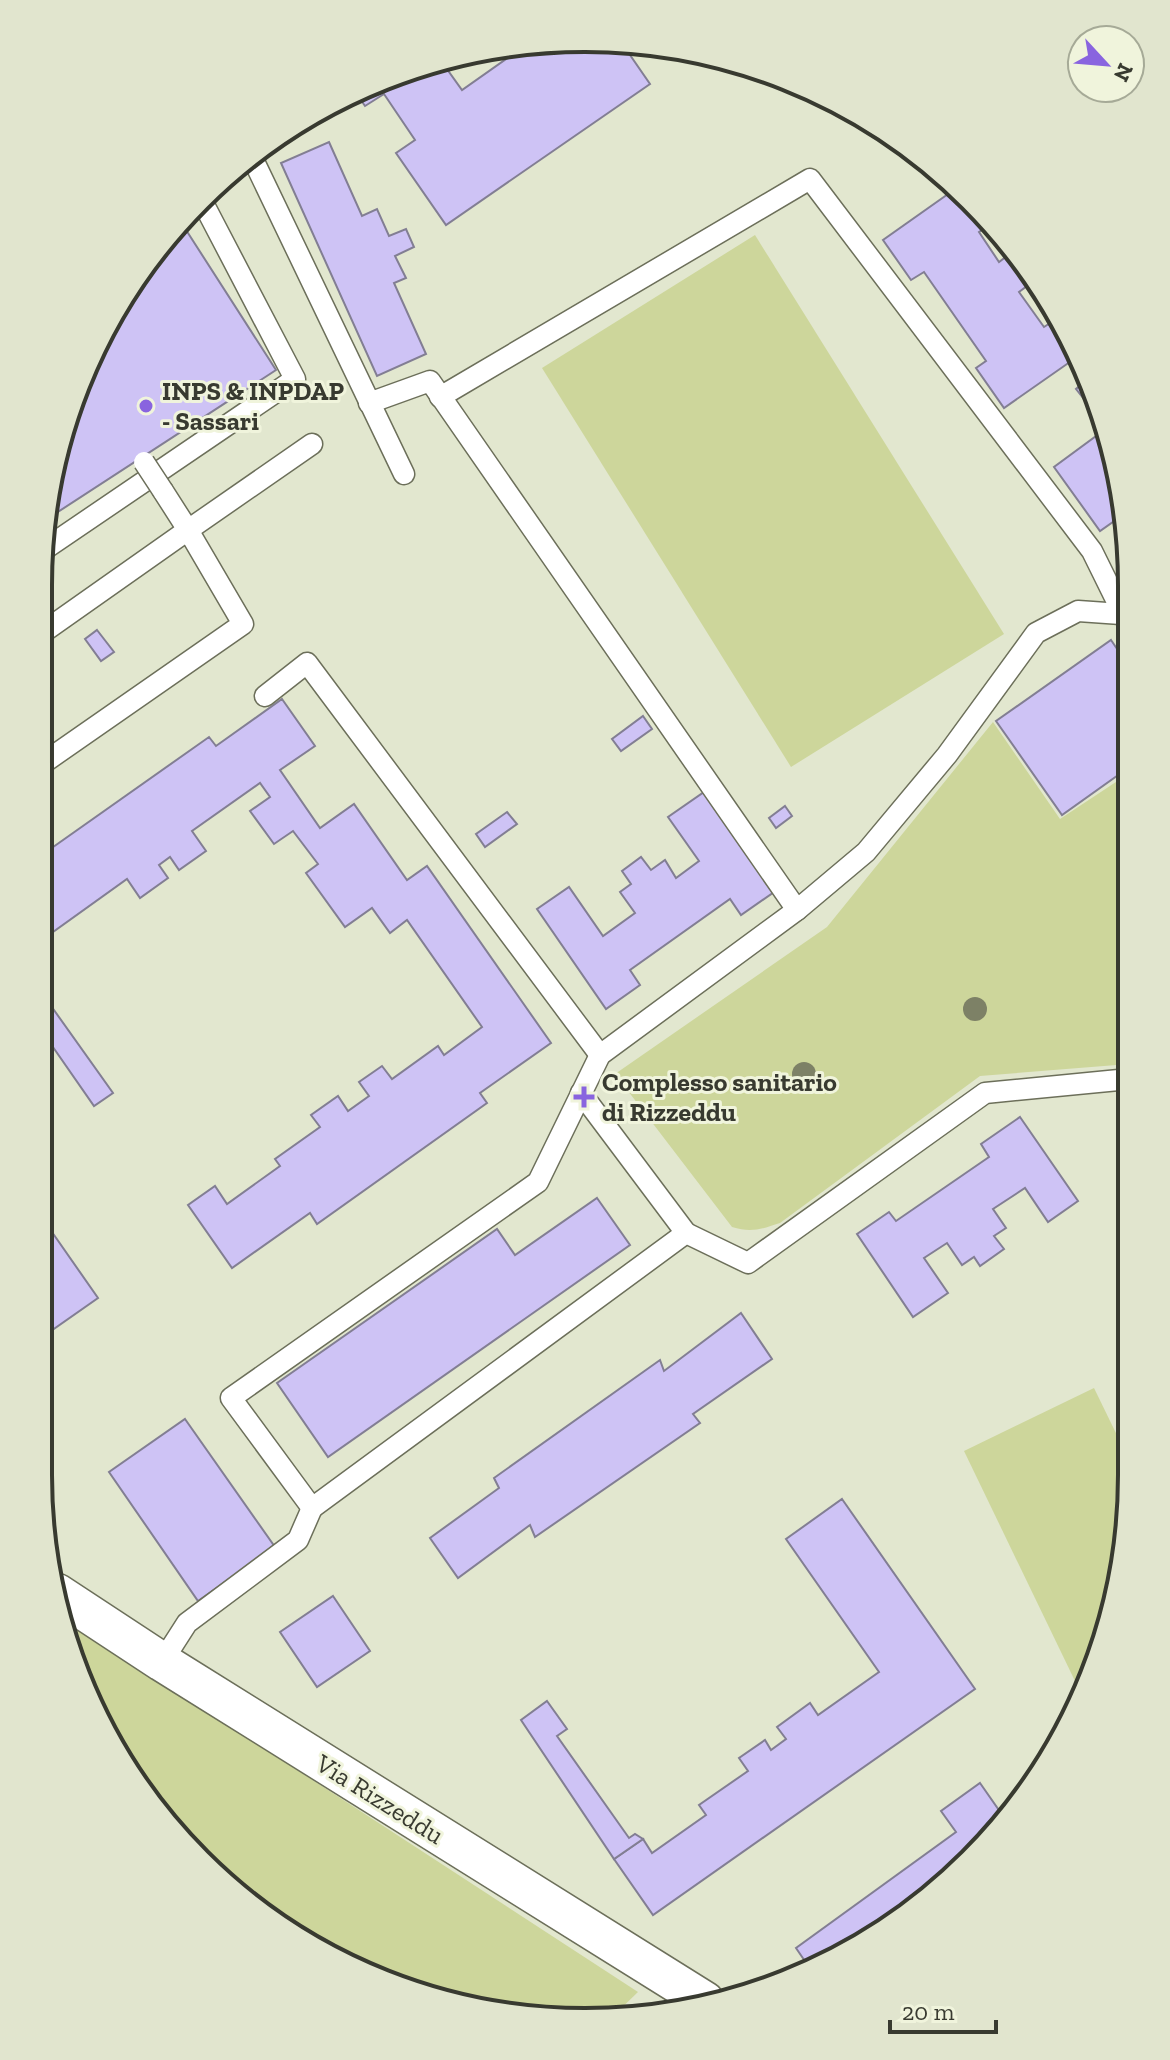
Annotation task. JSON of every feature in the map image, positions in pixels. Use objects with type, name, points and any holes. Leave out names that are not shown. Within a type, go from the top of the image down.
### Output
[{"type":"street","name":"Via Rizzeddu","points":[[67,1599],[697,1996]]},
{"type":"lane","points":[[256,166],[404,474]]},
{"type":"lane","points":[[440,397],[810,179],[1092,551],[1118,606]]},
{"type":"lane","points":[[54,543],[295,379],[207,210]]},
{"type":"lane","points":[[369,403],[430,381],[797,910]]},
{"type":"lane","points":[[52,626],[312,444]]},
{"type":"lane","points":[[52,757],[243,624],[188,530],[142,460]]},
{"type":"lane","points":[[312,1508],[231,1398],[538,1182],[600,1055],[797,910],[866,852],[947,755],[1036,633],[1078,611],[1118,618]]},
{"type":"lane","points":[[265,696],[307,663],[600,1055]]},
{"type":"lane","points":[[581,1093],[686,1233],[748,1263],[985,1093],[1118,1080]]},
{"type":"lane","points":[[162,1662],[187,1623],[298,1540],[312,1508],[686,1233]]},
{"type":"green space","points":[[755,235],[1004,634],[791,767],[542,368]]},
{"type":"green space","points":[[993,722],[1060,819],[1118,781],[1118,1065],[980,1076],[780,1223],[756,1230],[732,1227],[615,1074],[827,927]]},
{"type":"green space","points":[[1094,1388],[1118,1437],[1117,1510],[1108,1579],[1090,1646],[1075,1681],[964,1451]]},
{"type":"green space","points":[[73,1624],[638,1992],[620,2007],[550,2007],[481,1998],[414,1980],[318,1937],[234,1876],[208,1852],[162,1799],[123,1742],[107,1711]]},
{"type":"building","points":[[550,53],[629,54],[650,84],[446,225],[396,153],[415,140],[384,94],[365,106],[362,101],[448,70],[462,90],[507,58]]},
{"type":"building","points":[[329,142],[362,216],[377,209],[389,236],[406,229],[414,247],[395,256],[406,278],[394,283],[426,354],[377,376],[281,163]]},
{"type":"building","points":[[947,195],[982,230],[979,232],[999,262],[1005,257],[1008,261],[1026,287],[1019,292],[1044,327],[1049,324],[1069,363],[1004,408],[976,368],[986,361],[924,272],[911,280],[883,240]]},
{"type":"building","name":"INPS & INPDAP - Sassari","points":[[187,231],[276,370],[57,512],[62,481],[80,414],[107,349],[142,289]]},
{"type":"building","points":[[1097,436],[1114,521],[1100,531],[1054,467]]},
{"type":"building","points":[[97,630],[114,652],[101,661],[85,639]]},
{"type":"building","points":[[1111,640],[1118,650],[1118,775],[1062,815],[996,721]]},
{"type":"building","points":[[282,699],[315,746],[280,770],[320,828],[354,804],[407,880],[427,866],[551,1043],[480,1093],[487,1103],[317,1224],[310,1213],[232,1268],[188,1205],[215,1186],[227,1204],[280,1166],[275,1159],[320,1127],[311,1115],[338,1096],[348,1111],[369,1096],[359,1082],[382,1066],[392,1079],[438,1046],[444,1055],[482,1027],[407,920],[390,933],[372,908],[345,927],[306,873],[318,864],[293,831],[274,844],[250,811],[270,797],[260,783],[192,831],[206,851],[179,870],[170,857],[159,865],[168,878],[140,898],[127,879],[52,933],[52,848],[209,737],[216,746]]},
{"type":"building","points":[[643,716],[652,729],[621,751],[612,739]]},
{"type":"building","points":[[707,790],[777,890],[741,915],[730,899],[630,970],[640,985],[606,1009],[537,909],[569,887],[603,936],[635,913],[620,892],[631,884],[622,871],[641,857],[651,870],[665,860],[676,878],[699,861],[668,817]]},
{"type":"building","points":[[785,806],[792,816],[776,828],[769,818]]},
{"type":"building","points":[[507,812],[517,824],[485,847],[476,834]]},
{"type":"building","points":[[52,1007],[113,1093],[94,1106],[52,1046]]},
{"type":"building","points":[[1020,1117],[1078,1201],[1048,1222],[1025,1188],[993,1209],[1006,1228],[994,1236],[1004,1249],[980,1266],[974,1257],[962,1265],[947,1243],[924,1258],[948,1293],[913,1317],[857,1234],[889,1212],[896,1221],[989,1157],[981,1144]]},
{"type":"building","points":[[597,1198],[630,1245],[328,1457],[277,1383],[497,1229],[515,1255]]},
{"type":"building","points":[[52,1232],[98,1298],[52,1330]]},
{"type":"building","points":[[741,1313],[772,1359],[693,1414],[700,1423],[535,1537],[530,1525],[458,1578],[430,1538],[499,1488],[494,1478],[660,1360],[664,1371]]},
{"type":"building","points":[[185,1419],[275,1547],[198,1601],[109,1472]]},
{"type":"building","points":[[842,1499],[975,1689],[653,1915],[614,1859],[643,1839],[652,1853],[706,1815],[699,1805],[748,1771],[739,1758],[765,1740],[771,1750],[786,1739],[777,1727],[810,1703],[818,1715],[879,1672],[786,1539]]},
{"type":"building","points":[[333,1596],[370,1651],[317,1687],[280,1632]]},
{"type":"building","points":[[547,1701],[567,1729],[557,1736],[629,1838],[635,1834],[643,1839],[614,1859],[521,1720]]},
{"type":"building","points":[[980,1783],[999,1810],[962,1852],[909,1898],[852,1937],[804,1960],[796,1948],[956,1832],[941,1811]]},
{"type":"place","name":"INPS & INPDAP - Sassari","points":[[146,406]]},
{"type":"place","name":"Complesso sanitario di Rizzeddu","points":[[584,1097]]}]
